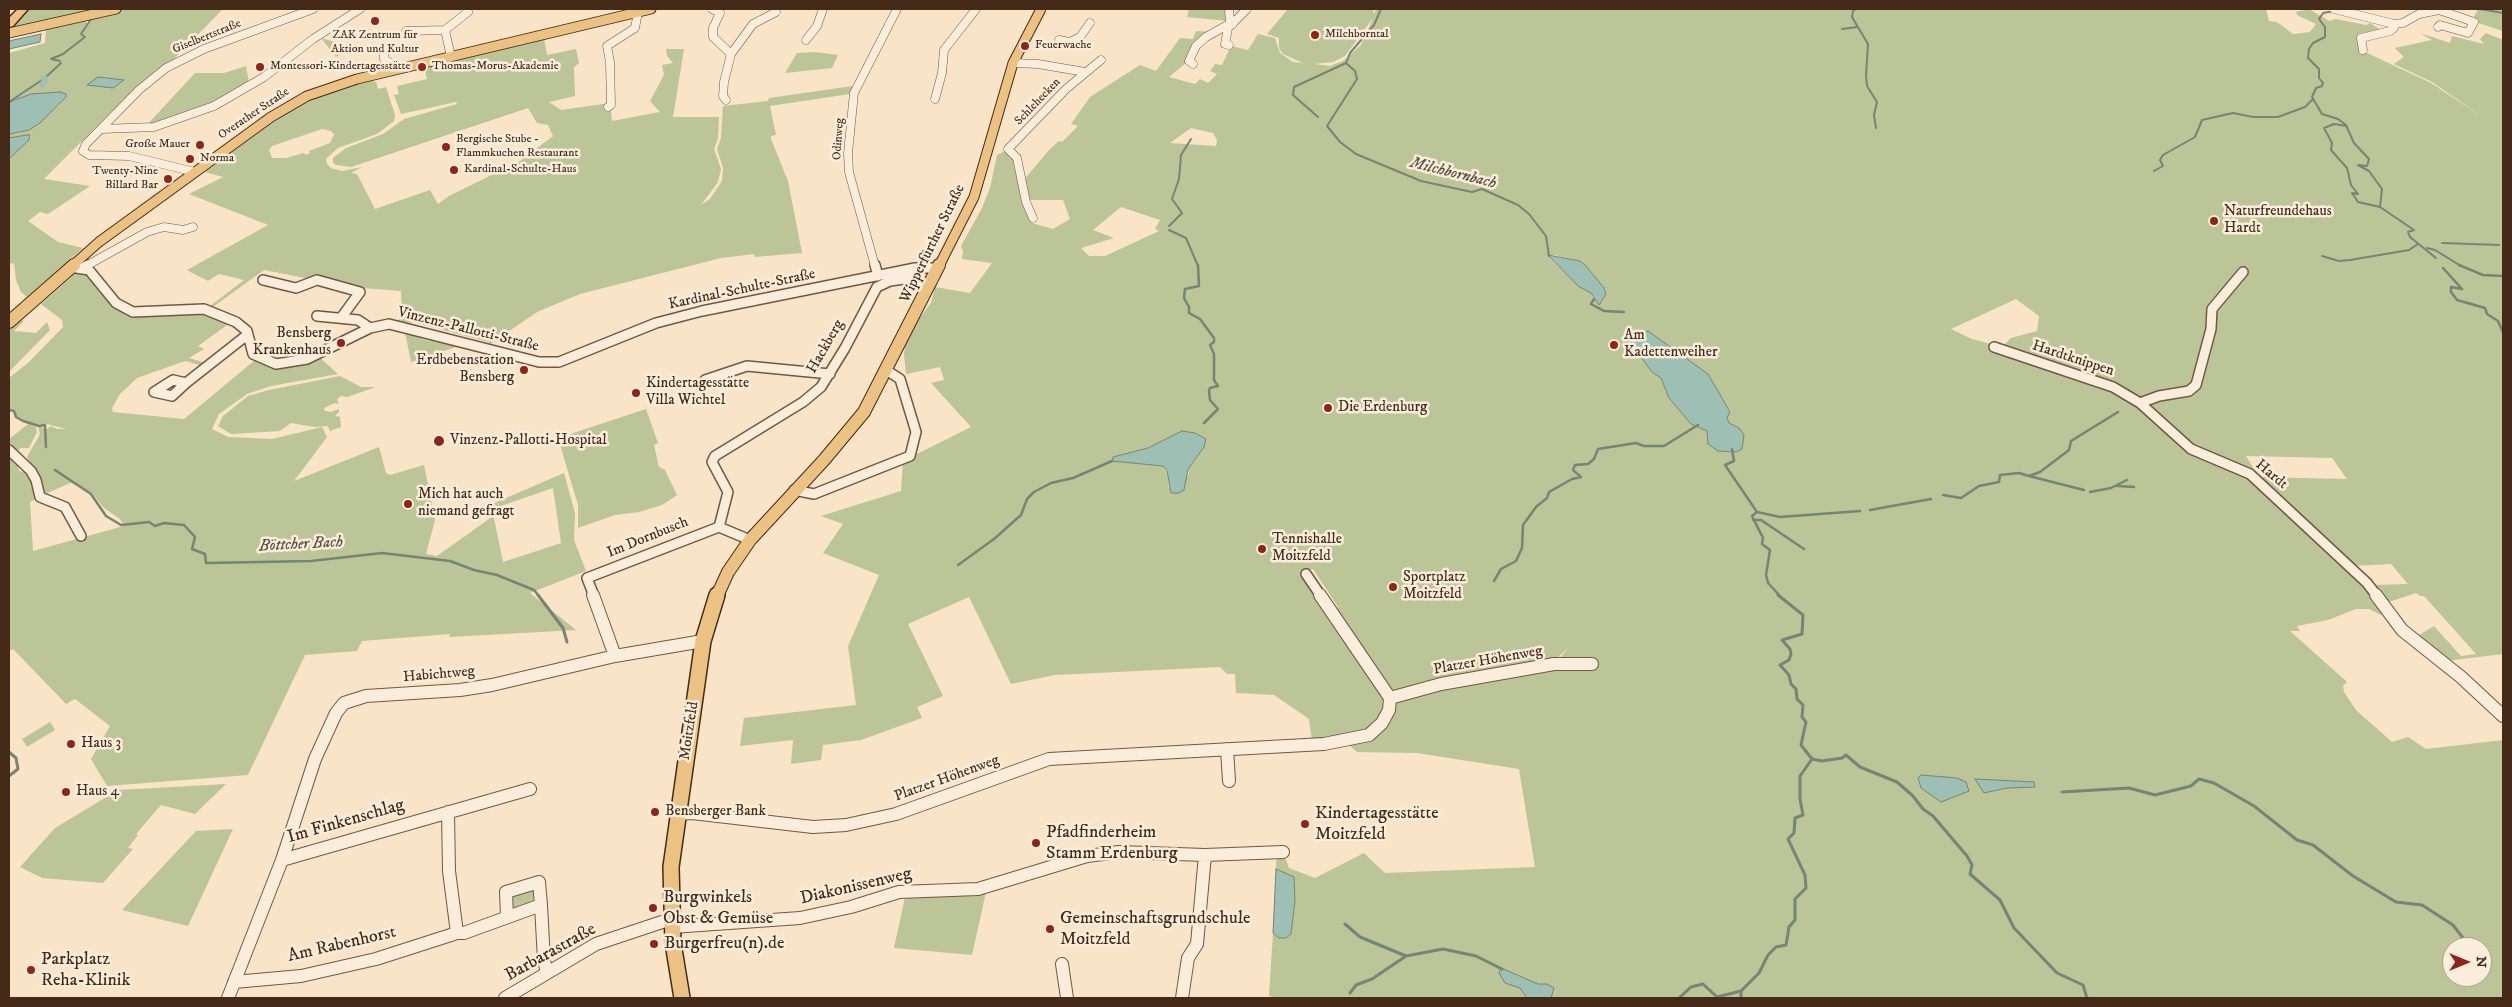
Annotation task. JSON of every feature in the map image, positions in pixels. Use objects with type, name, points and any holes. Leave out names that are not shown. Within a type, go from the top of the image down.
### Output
[{"type":"highway","points":[[9,15],[15,9]]},
{"type":"highway","points":[[9,24],[24,9]]},
{"type":"main road","points":[[9,33],[116,9]]},
{"type":"main road","name":"Overather Straße","points":[[9,322],[99,242],[275,114],[301,99],[336,85],[626,12],[651,9]]},
{"type":"main road","name":"Wipperfürther Straße","points":[[886,370],[974,197],[1013,63],[1041,9]]},
{"type":"main road","name":"Moitzfeld","points":[[682,998],[676,965],[672,923],[671,867],[677,814],[703,642],[720,586],[750,540],[794,490],[833,450],[864,412],[886,370]]},
{"type":"street","name":"Giselbertstraße","points":[[195,172],[129,156],[89,155],[83,151],[86,144],[139,90],[166,68],[204,49],[313,9]]},
{"type":"street","points":[[101,129],[154,127],[214,106],[256,82],[314,39],[360,9]]},
{"type":"street","points":[[406,30],[445,30],[468,12],[466,9]]},
{"type":"street","points":[[716,9],[720,13],[713,28],[713,37],[731,54]]},
{"type":"street","points":[[806,40],[815,31],[823,9]]},
{"type":"street","name":"Odinweg","points":[[878,276],[849,172],[848,144],[854,94],[858,82],[899,9]]},
{"type":"street","points":[[935,99],[942,73],[944,50],[976,9]]},
{"type":"street","points":[[1229,9],[1232,23]]},
{"type":"street","points":[[1229,45],[1224,44],[1228,28],[1247,9]]},
{"type":"street","points":[[2334,9],[2394,24],[2403,23],[2419,14],[2438,9],[2474,22],[2468,33],[2440,24],[2438,27]]},
{"type":"street","points":[[608,107],[611,105],[610,62],[607,46],[635,28],[638,12]]},
{"type":"street","points":[[726,100],[723,96],[724,82],[731,54],[753,24],[776,12]]},
{"type":"street","points":[[1059,40],[1070,42],[1080,37],[1090,23]]},
{"type":"street","points":[[1193,64],[1189,61],[1196,46],[1206,37],[1232,23]]},
{"type":"street","points":[[2363,50],[2361,38],[2390,31],[2394,28],[2394,24]]},
{"type":"street","points":[[445,30],[451,57]]},
{"type":"street","points":[[390,48],[383,54],[384,59],[400,69]]},
{"type":"street","name":"Schlehecken","points":[[1033,218],[1026,202],[1017,158],[1008,149],[1066,89],[1101,60]]},
{"type":"street","name":"Schlehecken","points":[[1013,63],[1038,64],[1085,72]]},
{"type":"street","points":[[70,267],[82,268],[147,232],[164,228],[183,230],[193,227]]},
{"type":"street","name":"Vinzenz-Pallotti-Straße","points":[[82,268],[89,270],[122,308],[133,312],[180,307],[204,309],[236,322],[246,331],[250,349],[256,358],[270,363],[307,359],[370,328],[384,325],[395,325],[539,362],[559,362]]},
{"type":"street","name":"Kardinal-Schulte-Straße","points":[[559,362],[656,323],[702,311],[915,268],[937,268]]},
{"type":"street","name":"Hackberg","points":[[719,527],[728,492],[712,462],[713,458],[803,402],[820,387],[830,374],[877,287],[890,282],[911,278],[915,268]]},
{"type":"street","points":[[2140,403],[2158,396],[2189,391],[2196,385],[2211,329],[2212,310],[2243,272]]},
{"type":"street","points":[[263,280],[296,288],[317,280],[360,292],[341,318]]},
{"type":"street","name":"Vinzenz-Pallotti-Straße","points":[[317,316],[362,322],[370,328]]},
{"type":"street","points":[[186,383],[247,335]]},
{"type":"street","name":"Hardtknippen","points":[[1994,347],[2063,372],[2085,377],[2113,387],[2140,403]]},
{"type":"street","points":[[705,380],[747,366],[830,374]]},
{"type":"street","points":[[794,490],[814,494],[910,456],[916,432],[900,378],[886,370]]},
{"type":"street","name":"Hardt","points":[[2140,403],[2191,449],[2214,461],[2243,470],[2258,481],[2367,583],[2402,630],[2461,677],[2503,716]]},
{"type":"street","points":[[9,450],[31,471],[36,480],[40,497],[65,507],[81,536]]},
{"type":"street","points":[[719,527],[750,540]]},
{"type":"street","name":"Im Dornbusch","points":[[615,656],[587,578],[719,527]]},
{"type":"street","points":[[1306,574],[1361,659],[1390,698]]},
{"type":"street","name":"Habichtweg","points":[[282,860],[315,759],[336,713],[344,703],[366,696],[460,690],[492,685],[615,656],[703,642]]},
{"type":"street","name":"Platzer Höhenweg","points":[[677,814],[692,812],[813,827],[846,825],[896,814],[1049,760],[1324,744],[1369,735],[1382,723],[1390,710],[1390,698],[1441,684],[1554,664],[1592,664]]},
{"type":"street","points":[[1227,750],[1229,781]]},
{"type":"street","name":"Im Finkenschlag","points":[[228,998],[282,860],[530,789]]},
{"type":"street","points":[[448,812],[449,871],[460,933]]},
{"type":"street","name":"Diakonissenweg","points":[[672,923],[800,918],[850,907],[899,892],[978,889],[1087,856],[1118,852],[1205,855],[1283,852]]},
{"type":"street","points":[[1182,998],[1188,958],[1197,944],[1205,855]]},
{"type":"street","points":[[507,917],[506,892],[539,882],[544,961],[548,972]]},
{"type":"street","name":"Am Rabenhorst","points":[[234,982],[301,976],[376,959],[541,905]]},
{"type":"street","name":"Barbarastraße","points":[[505,998],[596,944],[672,923]]},
{"type":"street","points":[[1062,964],[1067,998]]},
{"type":"green space","points":[[29,9],[86,9],[86,11],[87,9],[107,9],[9,30]]},
{"type":"green space","points":[[123,9],[223,9],[170,63],[152,74],[132,91],[44,179],[90,186],[48,214],[40,212],[28,221],[58,242],[83,248],[27,297],[21,292],[16,280],[14,263],[9,264],[9,159],[31,137],[27,135],[9,138],[9,134],[29,130],[40,123],[61,103],[60,92],[9,104],[9,53],[45,43],[46,28],[85,20],[88,25],[90,16]]},
{"type":"green space","points":[[1189,9],[1226,9],[1228,21],[1187,17]]},
{"type":"green space","points":[[1288,9],[1373,9],[1374,15],[1376,9],[2266,9],[2269,21],[2277,22],[2293,34],[2310,32],[2316,24],[2297,15],[2296,12],[2309,9],[2329,21],[2336,19],[2366,25],[2370,23],[2384,32],[2361,36],[2365,52],[2431,83],[2484,118],[2432,82],[2394,64],[2404,57],[2395,48],[2432,40],[2420,33],[2450,43],[2452,36],[2484,44],[2480,39],[2486,33],[2503,40],[2503,654],[2446,661],[2414,638],[2434,626],[2461,656],[2476,654],[2424,596],[2416,593],[2386,603],[2373,585],[2408,584],[2391,564],[2354,566],[2257,477],[2347,479],[2332,458],[2246,456],[2256,472],[2246,467],[2183,448],[2248,475],[2365,586],[2382,613],[2381,615],[2369,609],[2356,609],[2328,620],[2297,626],[2300,631],[2290,631],[2347,682],[2343,686],[2344,692],[2356,710],[2392,742],[2408,737],[2426,749],[2503,740],[2503,998],[1277,998],[1269,996],[1273,933],[1279,938],[1285,938],[1291,934],[1295,901],[1294,877],[1276,869],[1276,861],[1283,852],[1289,868],[1315,878],[1364,853],[1385,873],[1535,867],[1519,769],[1417,753],[1357,752],[1349,745],[1369,741],[1382,729],[1398,702],[1450,688],[1551,669],[1568,648],[1553,662],[1390,693],[1336,609],[1338,607],[1313,569],[1303,571],[1304,581],[1386,702],[1386,707],[1369,731],[1312,741],[1309,719],[1274,695],[1236,693],[1235,674],[1227,674],[1220,667],[1055,675],[1011,684],[969,597],[908,624],[943,696],[917,707],[922,718],[861,740],[823,745],[821,760],[791,764],[793,740],[740,746],[744,718],[856,705],[848,646],[879,575],[823,553],[843,524],[821,516],[901,491],[903,463],[971,427],[931,383],[944,380],[940,367],[906,374],[904,355],[905,346],[916,323],[931,303],[935,287],[970,293],[992,263],[962,259],[963,251],[961,246],[982,208],[990,188],[997,155],[1007,150],[1015,155],[1025,204],[1032,223],[1053,229],[1070,219],[1063,200],[1028,200],[1023,181],[1049,150],[1059,141],[1062,142],[1078,126],[1071,124],[1090,97],[1140,65],[1156,71],[1180,38],[1193,39],[1196,31],[1211,32],[1186,63],[1169,77],[1195,84],[1200,79],[1208,83],[1217,74],[1210,71],[1215,64],[1222,65],[1231,46],[1248,50],[1258,34],[1275,38],[1280,53],[1293,62],[1303,63],[1283,54],[1279,48],[1279,38],[1267,34]],"holes":[[[1373,18],[1361,45],[1343,61],[1330,66],[1314,64],[1333,62],[1345,56]],[[1191,128],[1213,133],[1217,140],[1216,146],[1170,143]],[[1121,207],[1160,220],[1155,229],[1159,231],[1105,256],[1089,256],[1081,248],[1114,238],[1093,230]],[[1554,255],[1580,261],[1604,288],[1594,300],[1591,293],[1578,286],[1548,256]],[[2016,299],[2039,316],[2037,331],[2011,338],[2002,347],[1972,339],[1951,329]],[[1625,343],[1708,374],[1730,412],[1727,418],[1729,423],[1739,428],[1736,452],[1718,451],[1708,444],[1707,431],[1691,424],[1669,398],[1661,378],[1652,372],[1638,353]],[[1176,434],[1204,447],[1188,469],[1189,474],[1169,488],[1168,475],[1164,466],[1131,461],[1117,462],[1113,457],[1148,448]]]},
{"type":"green space","points":[[2478,9],[2503,9],[2503,31],[2472,21]]},
{"type":"green space","points":[[321,38],[345,45],[354,47],[336,57]]},
{"type":"green space","points":[[544,38],[547,55],[576,49],[579,63],[574,67],[575,96],[549,102],[561,110],[610,103],[612,121],[660,112],[650,101],[664,75],[662,65],[673,63],[667,56],[666,49],[684,49],[673,117],[719,117],[718,138],[714,149],[721,169],[718,182],[701,205],[710,199],[722,181],[723,168],[717,149],[721,138],[723,106],[768,101],[769,98],[853,86],[850,94],[770,106],[776,135],[771,136],[771,139],[788,181],[802,253],[755,257],[754,254],[721,258],[580,294],[537,312],[489,345],[489,342],[412,322],[408,325],[398,322],[402,314],[401,291],[350,287],[264,270],[213,307],[209,307],[244,280],[219,274],[208,281],[187,270],[268,225],[189,194],[223,177],[205,172],[300,103],[339,88],[371,81],[376,82],[378,89],[386,87],[395,115],[394,121],[377,134],[338,148],[326,159],[327,164],[331,168],[342,171],[362,167],[351,173],[357,174],[375,209],[430,190],[438,204],[449,196],[520,161],[553,136],[548,125],[537,123],[528,108],[351,167],[333,163],[333,158],[346,148],[383,134],[404,119],[457,104],[456,102],[401,114],[394,95],[399,94],[397,86],[427,79],[424,67]],"holes":[[[322,129],[331,131],[334,135],[330,143],[309,151],[310,153],[306,155],[304,153],[286,158],[272,158],[269,150],[272,146]]]},
{"type":"green space","points":[[815,52],[838,55],[832,68],[785,73],[797,53]]},
{"type":"green space","points":[[246,66],[249,83],[194,111],[146,126],[195,73],[224,73]]},
{"type":"green space","points":[[75,274],[85,274],[111,305],[124,313],[201,313],[230,323],[198,346],[204,349],[189,358],[206,363],[203,366],[185,361],[137,378],[120,394],[112,408],[113,412],[184,419],[255,360],[270,365],[318,356],[338,374],[271,386],[247,394],[219,414],[212,429],[228,437],[272,439],[322,427],[327,437],[294,481],[379,447],[386,473],[390,475],[424,465],[435,520],[426,554],[437,556],[489,519],[492,504],[564,473],[575,513],[574,540],[586,571],[530,593],[576,630],[449,637],[450,634],[362,641],[357,651],[305,655],[248,775],[107,786],[91,759],[110,726],[75,699],[66,704],[13,649],[9,651],[9,452],[16,461],[19,471],[28,473],[38,498],[30,502],[33,551],[124,526],[120,519],[104,508],[92,493],[74,484],[70,483],[43,495],[38,477],[27,457],[40,434],[38,426],[47,429],[51,426],[57,429],[66,429],[47,424],[35,425],[26,423],[16,418],[13,410],[9,410],[9,378],[29,362],[63,327],[62,320],[41,304]],"holes":[[[553,488],[561,543],[503,562],[492,509]]]},
{"type":"green space","points":[[20,320],[24,321],[14,331],[36,333],[47,322],[50,330],[9,372],[9,330]]},
{"type":"green space","points":[[405,332],[425,340],[459,346],[411,362]]},
{"type":"green space","points":[[340,376],[361,387],[376,387],[347,397],[341,396],[337,399],[339,404],[335,403],[324,408],[325,411],[331,412],[339,409],[335,416],[340,417],[341,427],[330,431],[328,426],[315,427],[291,423],[280,431],[231,434],[218,426],[223,416],[248,396]]},
{"type":"green space","points":[[646,409],[658,443],[654,445],[659,467],[665,470],[677,495],[662,505],[639,512],[615,515],[578,528],[578,505],[558,438]]},
{"type":"green space","points":[[28,424],[36,427],[37,432],[29,448],[21,448],[16,452],[9,448],[9,439]]},
{"type":"green space","points":[[50,722],[55,730],[27,747],[22,739]]},
{"type":"green space","points":[[226,784],[195,814],[161,805],[136,834],[138,835],[128,848],[133,849],[103,883],[42,878],[20,867],[55,828],[118,790]]},
{"type":"green space","points":[[233,829],[188,926],[122,910],[196,831]]},
{"type":"green space","points":[[534,888],[534,902],[511,910],[510,895]]},
{"type":"green space","points":[[986,892],[972,955],[894,948],[905,897]]},
{"type":"water","points":[[41,34],[40,42],[9,49],[9,41]]},
{"type":"water","points":[[98,77],[124,80],[113,88],[87,85]]},
{"type":"water","points":[[60,92],[66,94],[66,97],[40,123],[29,130],[9,134],[9,104],[12,101],[31,94]]},
{"type":"water","points":[[30,135],[29,140],[9,159],[9,138]]},
{"type":"water","points":[[1548,255],[1580,261],[1586,266],[1604,288],[1606,294],[1599,305],[1591,293],[1578,286]]},
{"type":"water","points":[[1648,331],[1708,374],[1730,412],[1727,418],[1729,423],[1739,428],[1744,435],[1742,449],[1736,452],[1718,451],[1708,444],[1707,431],[1691,424],[1669,398],[1661,378],[1652,372],[1638,353],[1624,343]]},
{"type":"water","points":[[1182,431],[1195,433],[1206,439],[1204,447],[1188,469],[1184,490],[1179,493],[1171,493],[1167,470],[1163,466],[1112,461],[1113,457],[1148,448]]},
{"type":"water","points":[[1921,775],[1957,778],[1966,782],[1969,791],[1941,802],[1921,788],[1918,778]]},
{"type":"water","points":[[1975,779],[2034,782],[2035,787],[2007,788],[1984,793]]},
{"type":"water","points":[[1276,869],[1294,877],[1295,901],[1291,934],[1286,938],[1279,938],[1273,933]]},
{"type":"water","points":[[1501,968],[1538,984],[1547,984],[1554,988],[1551,998],[1527,998],[1520,988],[1505,983],[1499,973]]},
{"type":"waterway","points":[[1346,63],[1350,53],[1374,25],[1381,9]]},
{"type":"waterway","points":[[1856,9],[1853,11],[1852,17],[1868,44],[1866,76],[1867,86],[1877,102],[1874,115],[1876,128]]},
{"type":"waterway","points":[[2480,9],[2503,13]]},
{"type":"waterway","points":[[2334,11],[2323,13],[2319,19],[2325,27],[2325,37],[2313,43],[2309,49],[2308,58],[2319,69],[2319,78],[2323,83],[2322,86],[2316,88],[2312,97],[2322,114],[2338,119],[2346,125],[2354,143],[2369,159],[2367,166],[2358,165],[2369,171],[2382,189],[2380,207]]},
{"type":"waterway","name":"Böttcher Bach","points":[[60,61],[51,59],[63,54],[85,37],[81,34],[91,19]]},
{"type":"waterway","points":[[1842,29],[1857,27]]},
{"type":"waterway","name":"Böttcher Bach","points":[[9,102],[45,78],[61,63]]},
{"type":"waterway","points":[[1318,117],[1293,95],[1294,87],[1346,63]]},
{"type":"waterway","name":"Milchbornbach","points":[[1346,63],[1355,71],[1357,79],[1327,126],[1340,142],[1356,154],[1421,181],[1472,192],[1482,189],[1518,205],[1529,214],[1546,236],[1549,256]]},
{"type":"waterway","name":"Böttcher Bach","points":[[42,86],[45,78]]},
{"type":"waterway","points":[[2154,171],[2163,166],[2160,160],[2163,155],[2195,137],[2202,120],[2233,113],[2253,117],[2278,117],[2305,107],[2313,99]]},
{"type":"waterway","points":[[2346,126],[2334,124],[2324,128],[2332,143],[2331,150],[2347,168],[2351,185],[2358,194],[2352,193],[2358,202],[2380,207]]},
{"type":"waterway","points":[[1169,226],[1182,213],[1172,199],[1179,179],[1181,155],[1191,139]]},
{"type":"waterway","points":[[2380,207],[2414,230],[2408,232],[2410,237],[2436,258]]},
{"type":"waterway","points":[[1169,230],[1186,238],[1198,266]]},
{"type":"waterway","points":[[2442,243],[2499,245]]},
{"type":"waterway","points":[[2322,256],[2339,261],[2350,260],[2409,250],[2418,244]]},
{"type":"waterway","points":[[2427,248],[2435,250],[2460,265]]},
{"type":"waterway","points":[[1198,265],[1199,286],[1185,289],[1184,298],[1189,307],[1189,313],[1200,319],[1214,338],[1214,342],[1210,345],[1214,354],[1214,380],[1218,386],[1210,388],[1209,391],[1210,400],[1218,409],[1204,423]]},
{"type":"waterway","points":[[2460,265],[2483,275],[2503,276]]},
{"type":"waterway","points":[[2443,268],[2462,289],[2451,287],[2451,292],[2457,300],[2485,308],[2487,314],[2498,321],[2503,332]]},
{"type":"waterway","name":"Milchbornbach","points":[[1594,299],[1591,304],[1604,311],[1624,312]]},
{"type":"waterway","name":"Böttcher Bach","points":[[9,410],[14,411],[16,417],[23,421],[39,426],[45,425],[46,447]]},
{"type":"waterway","points":[[2029,476],[2040,472],[2069,450],[2071,441],[2118,412]]},
{"type":"waterway","points":[[1494,581],[1501,569],[1516,561],[1522,548],[1523,525],[1536,507],[1547,498],[1549,492],[1572,479],[1581,477],[1573,470],[1575,465],[1588,464],[1594,459],[1598,449],[1636,443],[1644,446],[1664,446],[1698,425]]},
{"type":"waterway","points":[[1732,449],[1734,461],[1725,465],[1757,512]]},
{"type":"waterway","points":[[958,565],[994,539],[1021,515],[1027,499],[1034,492],[1051,483],[1073,478],[1112,461]]},
{"type":"waterway","name":"Böttcher Bach","points":[[55,470],[91,494],[106,516],[121,525],[149,522],[155,526],[164,523],[184,525],[195,537],[192,549],[205,554],[206,563],[311,561],[382,553],[450,561],[474,570],[497,575],[534,590],[539,596]]},
{"type":"waterway","points":[[1943,495],[1961,498],[1979,486],[1999,482],[2000,475],[2019,473],[2029,476]]},
{"type":"waterway","points":[[2029,476],[2084,490]]},
{"type":"waterway","points":[[2090,492],[2111,488],[2127,480]]},
{"type":"waterway","points":[[2118,486],[2134,487]]},
{"type":"waterway","points":[[1870,510],[1931,499]]},
{"type":"waterway","points":[[1757,512],[1780,517],[1860,511]]},
{"type":"waterway","points":[[1754,520],[1752,516],[1757,512]]},
{"type":"waterway","points":[[1754,520],[1761,520],[1804,549]]},
{"type":"waterway","points":[[1754,520],[1763,538],[1762,544],[1770,550],[1766,575],[1768,583],[1780,596]]},
{"type":"waterway","name":"Böttcher Bach","points":[[538,595],[563,628],[567,642]]},
{"type":"waterway","points":[[1778,595],[1803,615],[1802,634],[1782,640],[1790,649],[1791,654],[1789,660],[1780,665],[1789,675],[1791,684],[1796,689],[1797,699],[1803,705],[1802,717],[1806,722],[1801,745],[1812,759]]},
{"type":"waterway","points":[[9,752],[16,758],[18,769],[9,776]]},
{"type":"waterway","points":[[1812,759],[1822,761],[1842,758],[1846,755],[1860,767],[1897,782],[1913,796],[1923,809],[1933,816],[1967,856],[1972,865],[1970,874],[2000,900],[2014,928],[2057,973],[2083,985],[2087,998]]},
{"type":"waterway","points":[[1741,991],[1759,973],[1768,955],[1776,947],[1786,945],[1789,927],[1795,920],[1795,899],[1806,888],[1805,875],[1788,839],[1794,833],[1795,818],[1803,815],[1800,799],[1800,776],[1812,759]]},
{"type":"waterway","points":[[2062,792],[2129,788],[2155,795],[2191,786],[2199,779],[2214,783],[2254,806],[2297,840],[2313,845],[2353,876],[2396,902],[2422,905],[2453,925],[2462,937]]},
{"type":"waterway","points":[[1345,924],[1360,937],[1406,956]]},
{"type":"waterway","points":[[1406,956],[1443,949],[1476,956],[1502,969]]},
{"type":"waterway","points":[[1350,993],[1356,985],[1372,979],[1406,956]]},
{"type":"waterway","points":[[1679,998],[1691,987],[1703,984],[1717,997],[1741,991]]},
{"type":"waterway","points":[[1741,991],[1741,998]]},
{"type":"place","name":"ZAK Zentrum für Aktion und Kultur","points":[[375,21]]},
{"type":"place","name":"Milchborntal","points":[[1315,35]]},
{"type":"place","name":"Feuerwache","points":[[1025,46]]},
{"type":"place","name":"Montessori-Kindertagesstätte","points":[[260,67]]},
{"type":"place","name":"Thomas-Morus-Akademie","points":[[422,67]]},
{"type":"place","name":"Große Mauer","points":[[200,145]]},
{"type":"place","name":"Bergische Stube - Flammkuchen Restaurant","points":[[446,147]]},
{"type":"place","name":"Norma","points":[[190,159]]},
{"type":"place","name":"Kardinal-Schulte-Haus","points":[[454,170]]},
{"type":"place","name":"Twenty-Nine Billard Bar","points":[[168,179]]},
{"type":"place","name":"Naturfreundehaus Hardt","points":[[2214,221]]},
{"type":"place","name":"Bensberg Krankenhaus","points":[[341,343]]},
{"type":"place","name":"Am Kadettenweiher","points":[[1614,345]]},
{"type":"place","name":"Erdbebenstation Bensberg","points":[[524,370]]},
{"type":"place","name":"Kindertagesstätte Villa Wichtel","points":[[636,393]]},
{"type":"place","name":"Die Erdenburg","points":[[1328,408]]},
{"type":"place","name":"Vinzenz-Pallotti-Hospital","points":[[439,441]]},
{"type":"place","name":"Mich hat auch niemand gefragt","points":[[408,504]]},
{"type":"place","name":"Tennishalle Moitzfeld","points":[[1262,549]]},
{"type":"place","name":"Sportplatz Moitzfeld","points":[[1393,587]]},
{"type":"place","name":"Haus 3","points":[[71,744]]},
{"type":"place","name":"Haus 4","points":[[66,792]]},
{"type":"place","name":"Bensberger Bank","points":[[655,812]]},
{"type":"place","name":"Kindertagesstätte Moitzfeld","points":[[1305,824]]},
{"type":"place","name":"Pfadfinderheim Stamm Erdenburg","points":[[1036,843]]},
{"type":"place","name":"Burgwinkels Obst & Gemüse","points":[[653,908]]},
{"type":"place","name":"Gemeinschaftsgrundschule Moitzfeld","points":[[1050,929]]},
{"type":"place","name":"Burgerfreu(n).de","points":[[654,944]]},
{"type":"place","name":"Parkplatz Reha-Klinik","points":[[31,970]]}]
